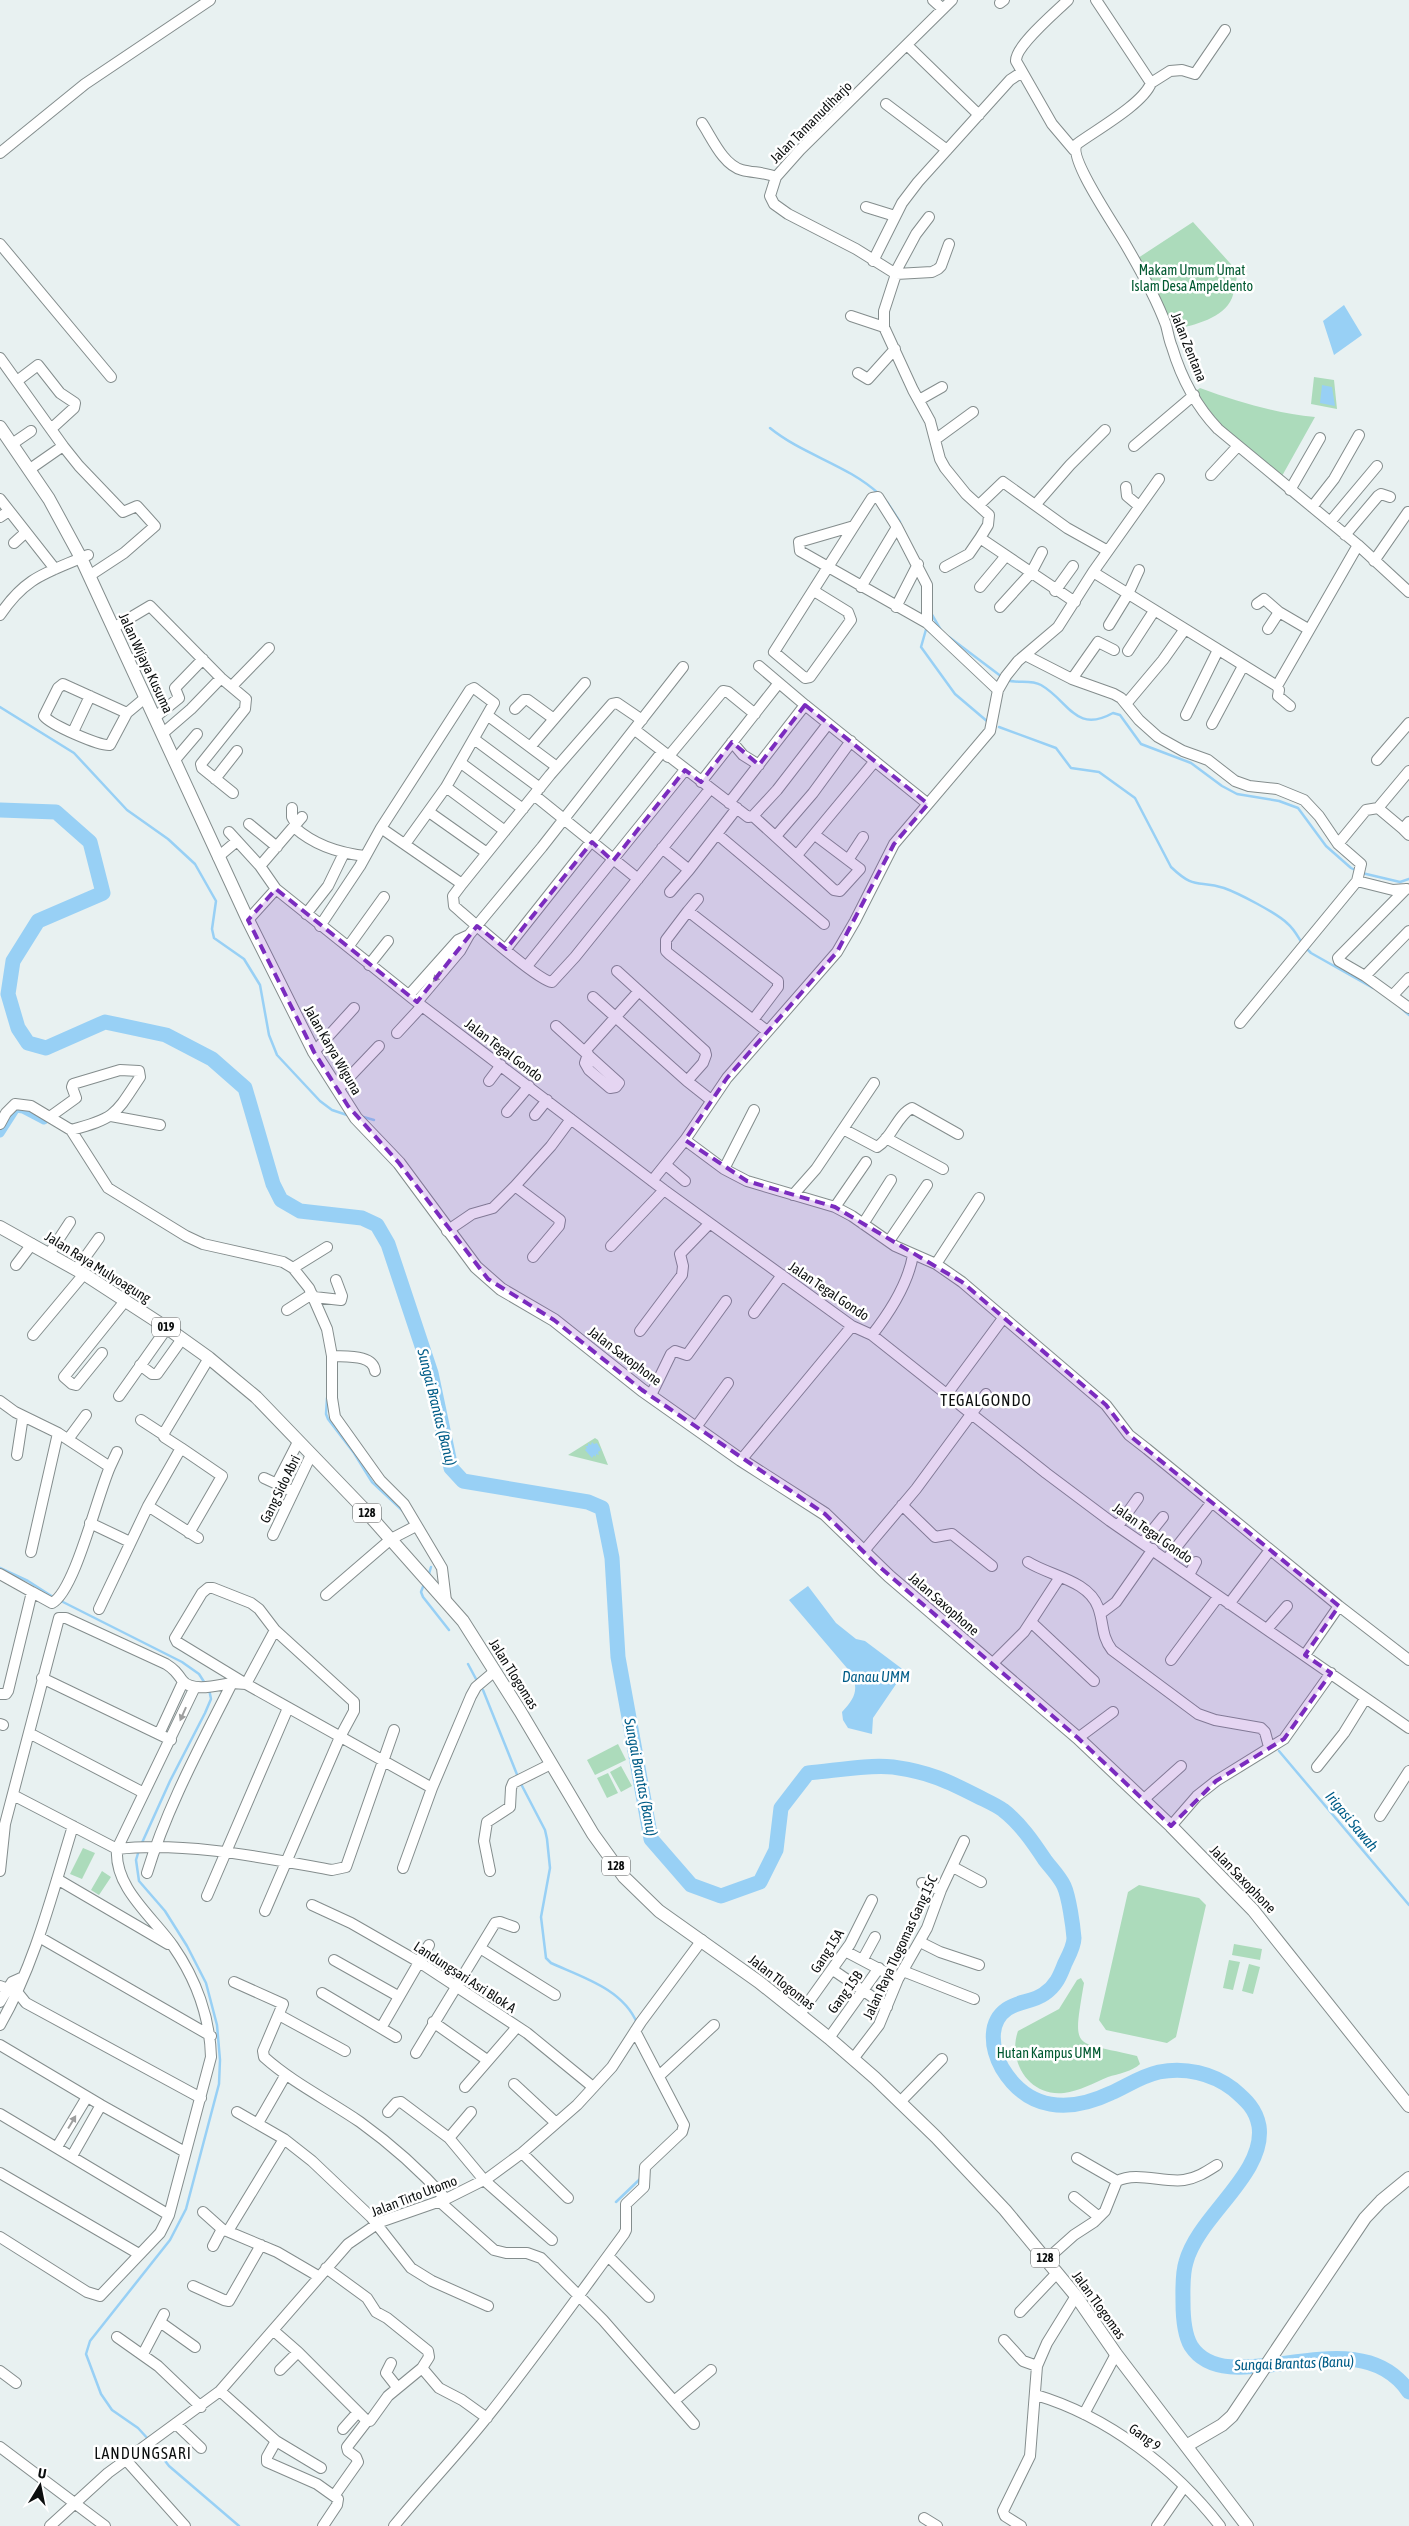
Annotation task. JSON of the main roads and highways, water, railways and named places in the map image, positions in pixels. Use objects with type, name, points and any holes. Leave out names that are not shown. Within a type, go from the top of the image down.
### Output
[{"type":"main road","name":"Jalan Wijaya Kusuma","points":[[0,428],[30,469],[84,557],[89,576],[154,718],[162,734],[180,754],[218,857],[248,920]]},
{"type":"main road","name":"Jalan Karya Wiguna","points":[[248,920],[314,1052],[354,1115],[413,1181]]},
{"type":"main road","name":"Jalan Saxophone","points":[[413,1181],[447,1231],[488,1280],[516,1299],[554,1320],[651,1395],[741,1460],[825,1514],[863,1552],[1078,1738],[1170,1826],[1270,1930],[1409,2106]]},
{"type":"main road","name":"Jalan Raya Mulyoagung","points":[[0,1227],[80,1272],[167,1328],[209,1358],[256,1397],[311,1455]]},
{"type":"main road","name":"Jalan Tlogomas","points":[[311,1455],[391,1539],[463,1621],[593,1834],[624,1877],[659,1911],[702,1940],[829,2038],[900,2102],[986,2190],[1076,2296],[1116,2354],[1247,2526]]},
{"type":"main road","points":[[1186,2446],[1222,2425],[1232,2416],[1375,2206],[1409,2178]]},
{"type":"water","points":[[1344,305],[1362,335],[1334,355],[1323,321]]},
{"type":"water","points":[[1322,385],[1332,387],[1335,406],[1320,403]]},
{"type":"water","points":[[592,1442],[594,1444],[597,1443],[601,1450],[598,1452],[599,1455],[596,1454],[596,1457],[594,1455],[592,1458],[585,1450],[587,1448],[585,1446],[588,1446],[588,1443],[591,1445]]},
{"type":"water","name":"Danau UMM","points":[[808,1586],[836,1623],[856,1639],[865,1641],[905,1671],[873,1718],[872,1734],[848,1728],[843,1720],[842,1712],[850,1703],[855,1690],[852,1674],[789,1600]]},
{"type":"waterway","points":[[770,428],[797,446],[854,475],[879,494]]},
{"type":"waterway","points":[[887,502],[900,522]]},
{"type":"waterway","points":[[931,613],[942,632]]},
{"type":"waterway","points":[[927,626],[921,647],[955,694],[988,722]]},
{"type":"waterway","points":[[949,637],[1002,677]]},
{"type":"waterway","points":[[1007,680],[1033,682],[1041,685],[1081,718],[1090,720],[1113,713],[1120,715],[1141,744],[1191,763],[1222,786],[1237,794],[1279,801],[1298,808],[1326,846],[1357,871]]},
{"type":"waterway","points":[[0,707],[74,753],[127,810],[168,839],[195,864],[216,901],[212,929],[214,938],[244,959],[260,985],[269,1035],[277,1055],[320,1101],[332,1110],[350,1116]]},
{"type":"waterway","points":[[999,727],[1056,748],[1071,768],[1099,772],[1135,798],[1171,867],[1179,874],[1191,882],[1224,888],[1275,914],[1288,924],[1302,943]]},
{"type":"waterway","name":"Sungai Brantas (Banu)","points":[[0,810],[56,812],[90,842],[103,893],[38,921],[13,961],[8,994],[18,1028],[28,1043],[46,1048],[105,1022],[166,1035],[212,1059],[245,1088],[273,1184],[281,1200],[300,1211],[362,1218],[377,1225],[388,1244],[431,1373],[451,1468],[463,1481],[588,1502],[602,1508],[612,1558],[618,1657],[651,1839],[691,1885],[721,1896],[760,1882],[776,1850],[781,1808],[808,1773],[873,1766],[906,1769],[928,1774],[948,1782],[1003,1810],[1026,1833],[1062,1883],[1069,1904],[1074,1938],[1072,1947],[1052,1988],[1040,1997],[1016,2004],[1007,2009],[996,2022],[993,2037],[996,2053],[1002,2068],[1012,2082],[1024,2093],[1037,2100],[1050,2104],[1065,2105],[1080,2104],[1095,2099],[1159,2072],[1188,2071],[1207,2075],[1225,2083],[1250,2105],[1258,2120],[1258,2144],[1252,2161],[1242,2178],[1203,2228],[1186,2262],[1183,2282],[1183,2313],[1185,2330],[1191,2346],[1209,2362],[1234,2367],[1327,2359],[1358,2360],[1386,2370],[1409,2392]]},
{"type":"waterway","points":[[1362,873],[1400,882],[1409,879]]},
{"type":"waterway","points":[[1305,947],[1311,953],[1373,988]]},
{"type":"waterway","points":[[1400,1007],[1409,1015]]},
{"type":"waterway","points":[[0,1133],[16,1108],[23,1109],[44,1120]]},
{"type":"waterway","points":[[360,1116],[374,1120]]},
{"type":"waterway","points":[[327,1398],[326,1414],[328,1419],[354,1453],[372,1482],[403,1511]]},
{"type":"waterway","points":[[406,1516],[409,1522]]},
{"type":"waterway","points":[[428,1577],[431,1567]]},
{"type":"waterway","points":[[0,1568],[28,1581],[53,1597]]},
{"type":"waterway","points":[[424,1584],[421,1592],[423,1597],[449,1630]]},
{"type":"waterway","points":[[61,1601],[182,1662],[199,1674],[206,1685]]},
{"type":"waterway","points":[[468,1664],[476,1679]]},
{"type":"waterway","points":[[141,1845],[170,1781],[205,1713],[211,1699],[209,1689]]},
{"type":"waterway","points":[[483,1690],[518,1777]]},
{"type":"waterway","name":"Irigasi Sawah","points":[[1279,1751],[1409,1905]]},
{"type":"waterway","points":[[520,1782],[545,1830],[547,1839],[550,1868],[541,1917],[546,1958],[551,1963],[588,1979],[612,1993],[631,2011],[637,2023]]},
{"type":"waterway","points":[[139,1850],[136,1860],[139,1881],[165,1911],[187,1946],[206,1983],[217,2025],[220,2060],[219,2084],[186,2209],[170,2240],[90,2341],[86,2354],[101,2394],[112,2410],[138,2428],[149,2440]]},
{"type":"waterway","points":[[616,2202],[641,2178]]},
{"type":"waterway","points":[[152,2444],[169,2466],[239,2526]]},
{"type":"district","name":"TEGALGONDO","points":[[986,1400]]},
{"type":"district","name":"LANDUNGSARI","points":[[143,2453]]},
{"type":"park label","name":"Makam Umum Umat Islam Desa Ampeldento","points":[[1192,278]]},
{"type":"park label","name":"Hutan Kampus UMM","points":[[1049,2053]]}]
